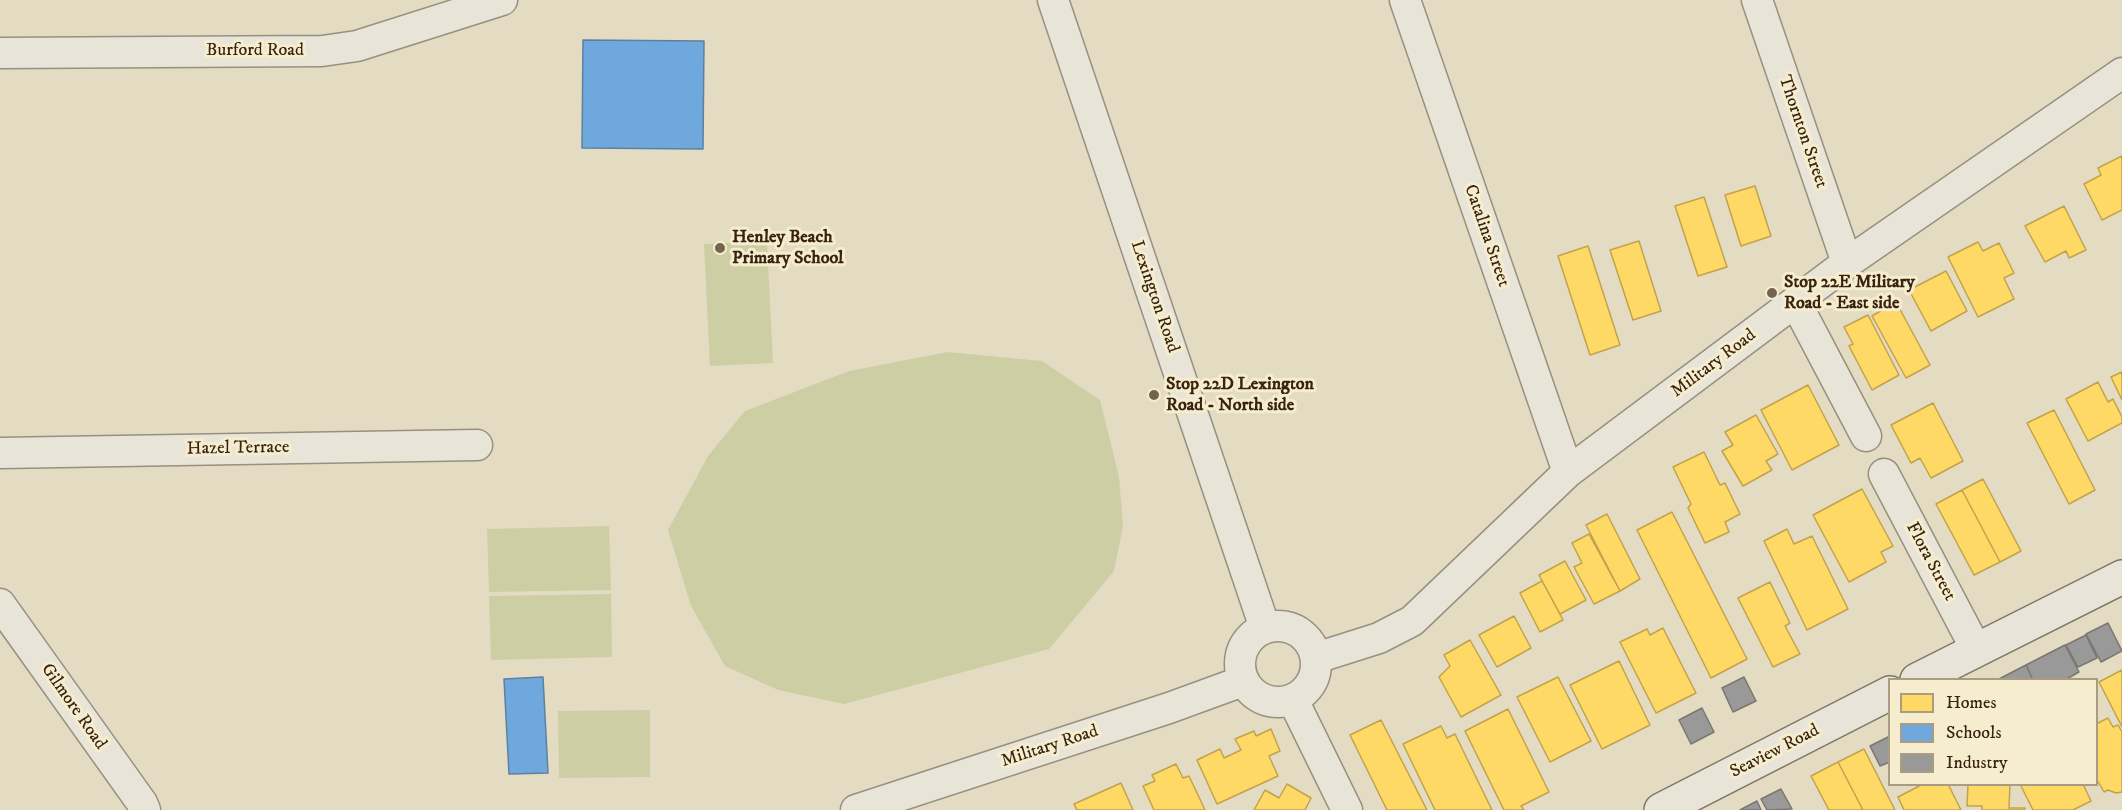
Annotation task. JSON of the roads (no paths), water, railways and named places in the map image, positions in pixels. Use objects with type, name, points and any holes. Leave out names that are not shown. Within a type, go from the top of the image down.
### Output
[{"type":"main road","points":[[1921,678],[2122,577]]},
{"type":"main road","name":"Seaview Road","points":[[1661,810],[1888,694]]},
{"type":"street","name":"Burford Road","points":[[0,53],[321,51],[357,46],[502,0]]},
{"type":"street","name":"Lexington Road","points":[[1053,0],[1265,628]]},
{"type":"street","name":"Catalina Street","points":[[1405,0],[1568,472]]},
{"type":"street","name":"Thornton Street","points":[[1757,0],[1847,263]]},
{"type":"street","name":"Military Road","points":[[1316,657],[1379,638],[1412,621],[1568,472],[1847,263],[2122,73]]},
{"type":"street","points":[[1792,306],[1797,305],[1866,436]]},
{"type":"street","name":"Hazel Terrace","points":[[0,453],[477,445]]},
{"type":"street","name":"Flora Street","points":[[1884,474],[1976,649]]},
{"type":"street","name":"Gilmore Road","points":[[0,604],[145,810]]},
{"type":"street","points":[[1290,627],[1310,642],[1316,657],[1317,669],[1312,682],[1306,692],[1293,700],[1276,703],[1265,701],[1253,694],[1243,681],[1240,666],[1245,644],[1253,635],[1265,628],[1290,627]]},
{"type":"street","name":"Military Road","points":[[856,810],[1243,681]]},
{"type":"street","points":[[1293,700],[1347,810]]},
{"type":"place","name":"Henley Beach Primary School","points":[[720,248]]},
{"type":"place","name":"Stop 22E Military Road - East side","points":[[1772,293]]},
{"type":"place","name":"Stop 22D Lexington Road - North side","points":[[1154,395]]}]
